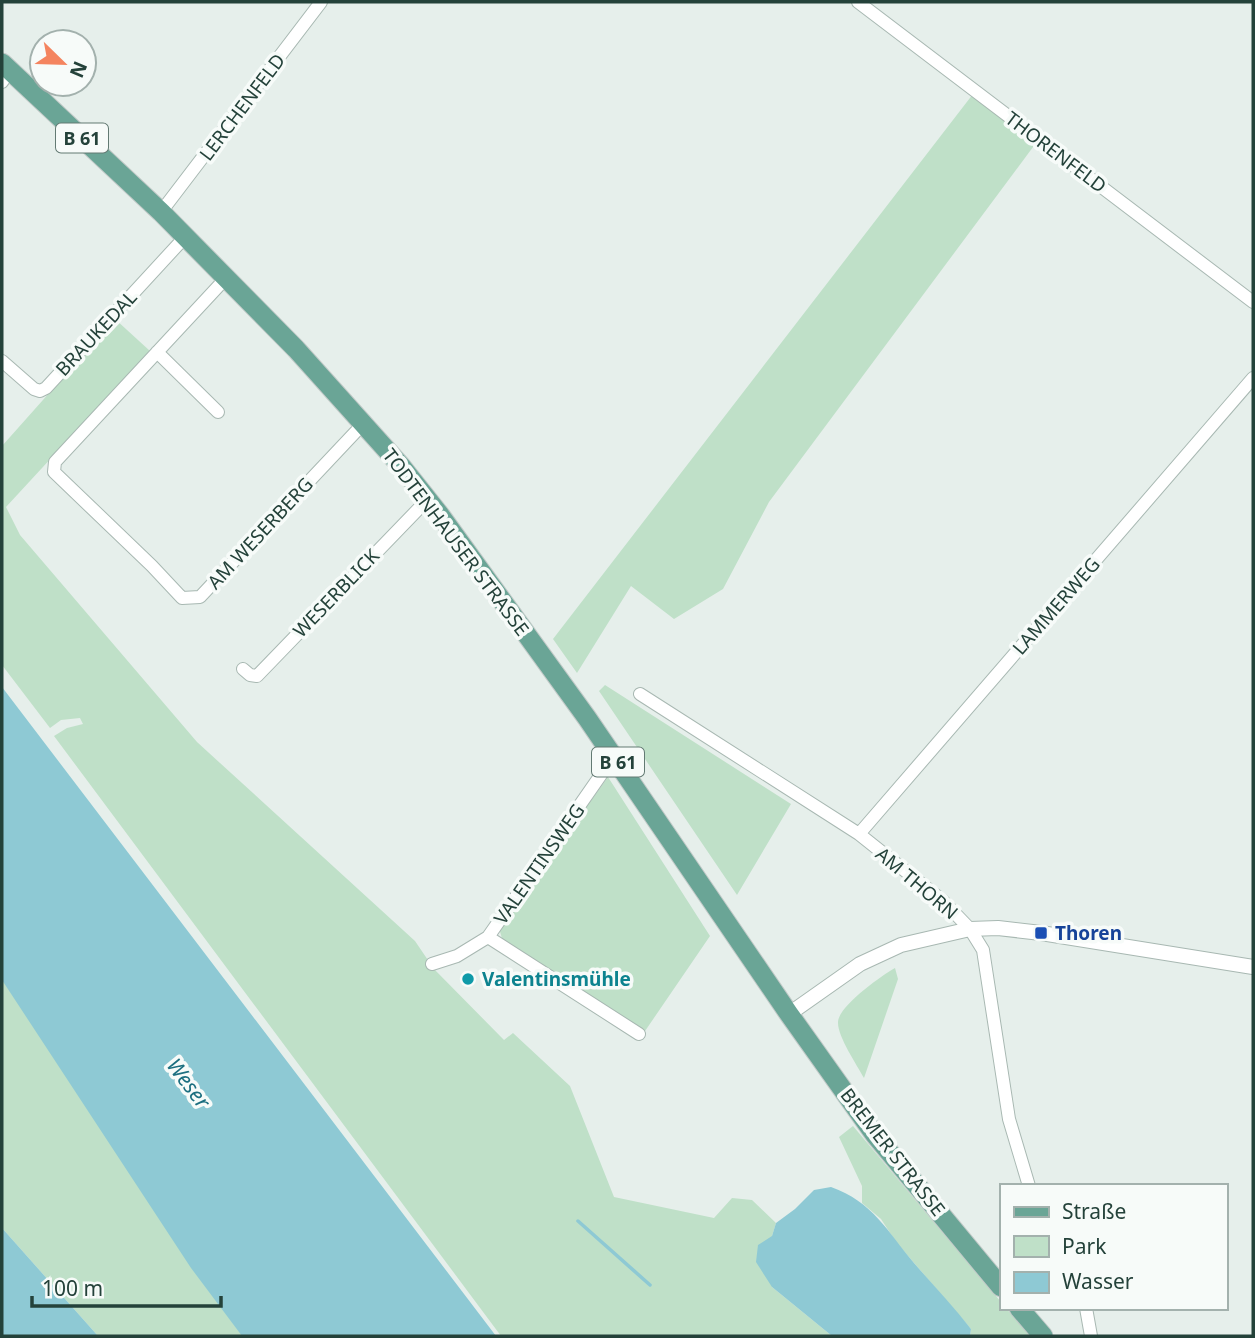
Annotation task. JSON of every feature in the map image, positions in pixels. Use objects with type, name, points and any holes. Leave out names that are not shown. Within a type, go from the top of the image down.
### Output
[{"type":"main road","name":"TODTENHAUSER STRASSE","points":[[4,72],[161,212],[296,349],[428,499],[614,756],[789,1014]]},
{"type":"main road","name":"BREMER STRASSE","points":[[789,1014],[876,1135],[1000,1286]]},
{"type":"main road","points":[[1021,1310],[1043,1336]]},
{"type":"street","name":"LERCHENFELD","points":[[161,212],[321,2]]},
{"type":"street","name":"THORENFELD","points":[[858,2],[1253,302]]},
{"type":"street","name":"BRAUKEDAL","points":[[2,361],[34,389],[40,391],[46,388],[185,237]]},
{"type":"street","points":[[218,412],[157,352],[226,278]]},
{"type":"street","name":"AM WESERBERG","points":[[157,352],[55,461],[53,467],[54,472],[182,598],[200,597],[363,424]]},
{"type":"street","name":"LAMMERWEG","points":[[859,834],[1253,378]]},
{"type":"street","name":"WESERBLICK","points":[[243,669],[250,675],[257,676],[428,499]]},
{"type":"street","name":"AM THORN","points":[[640,694],[859,834],[943,901],[970,929],[983,950],[1009,1119],[1028,1184]]},
{"type":"street","name":"VALENTINSWEG","points":[[432,964],[457,956],[488,936],[614,756]]},
{"type":"street","points":[[789,1014],[860,964],[901,945],[970,929],[998,928],[1041,933],[1253,967]]},
{"type":"street","name":"VALENTINSWEG","points":[[488,936],[639,1034]]},
{"type":"street","points":[[1086,1310],[1091,1336]]},
{"type":"green space","points":[[973,94],[1036,143],[769,502],[723,589],[674,619],[631,586],[577,673],[553,639]]},
{"type":"green space","points":[[115,319],[150,351],[6,507],[20,535],[197,742],[415,941],[434,969],[504,1040],[513,1033],[570,1086],[614,1197],[714,1218],[732,1198],[752,1200],[776,1223],[772,1236],[772,1287],[832,1336],[501,1336],[54,736],[67,728],[83,724],[80,718],[61,720],[50,728],[2,665],[2,446]]},
{"type":"green space","points":[[605,685],[791,804],[737,895],[599,691]]},
{"type":"green space","points":[[608,777],[710,936],[643,1034],[503,942],[499,928]]},
{"type":"green space","points":[[895,968],[898,979],[864,1078],[848,1051],[838,1023],[845,1009],[861,992]]},
{"type":"green space","points":[[2,978],[254,1336],[98,1336],[2,1228]]},
{"type":"green space","points":[[853,1126],[1000,1301],[1000,1310],[1008,1310],[1030,1336],[970,1336],[971,1329],[896,1242],[881,1219],[862,1203],[862,1186],[839,1137]]},
{"type":"water","name":"Weser","points":[[2,687],[496,1336],[242,1336],[191,1268],[2,980]]},
{"type":"water","points":[[831,1187],[846,1193],[869,1209],[971,1329],[970,1336],[832,1336],[772,1287],[756,1262],[758,1245],[772,1236],[776,1223],[814,1190]]},
{"type":"water","points":[[2,1228],[98,1336],[2,1336]]},
{"type":"waterway","points":[[578,1221],[650,1285]]},
{"type":"place","name":"Thoren","points":[[1041,933]]},
{"type":"place","name":"Valentinsmühle","points":[[468,979]]}]
